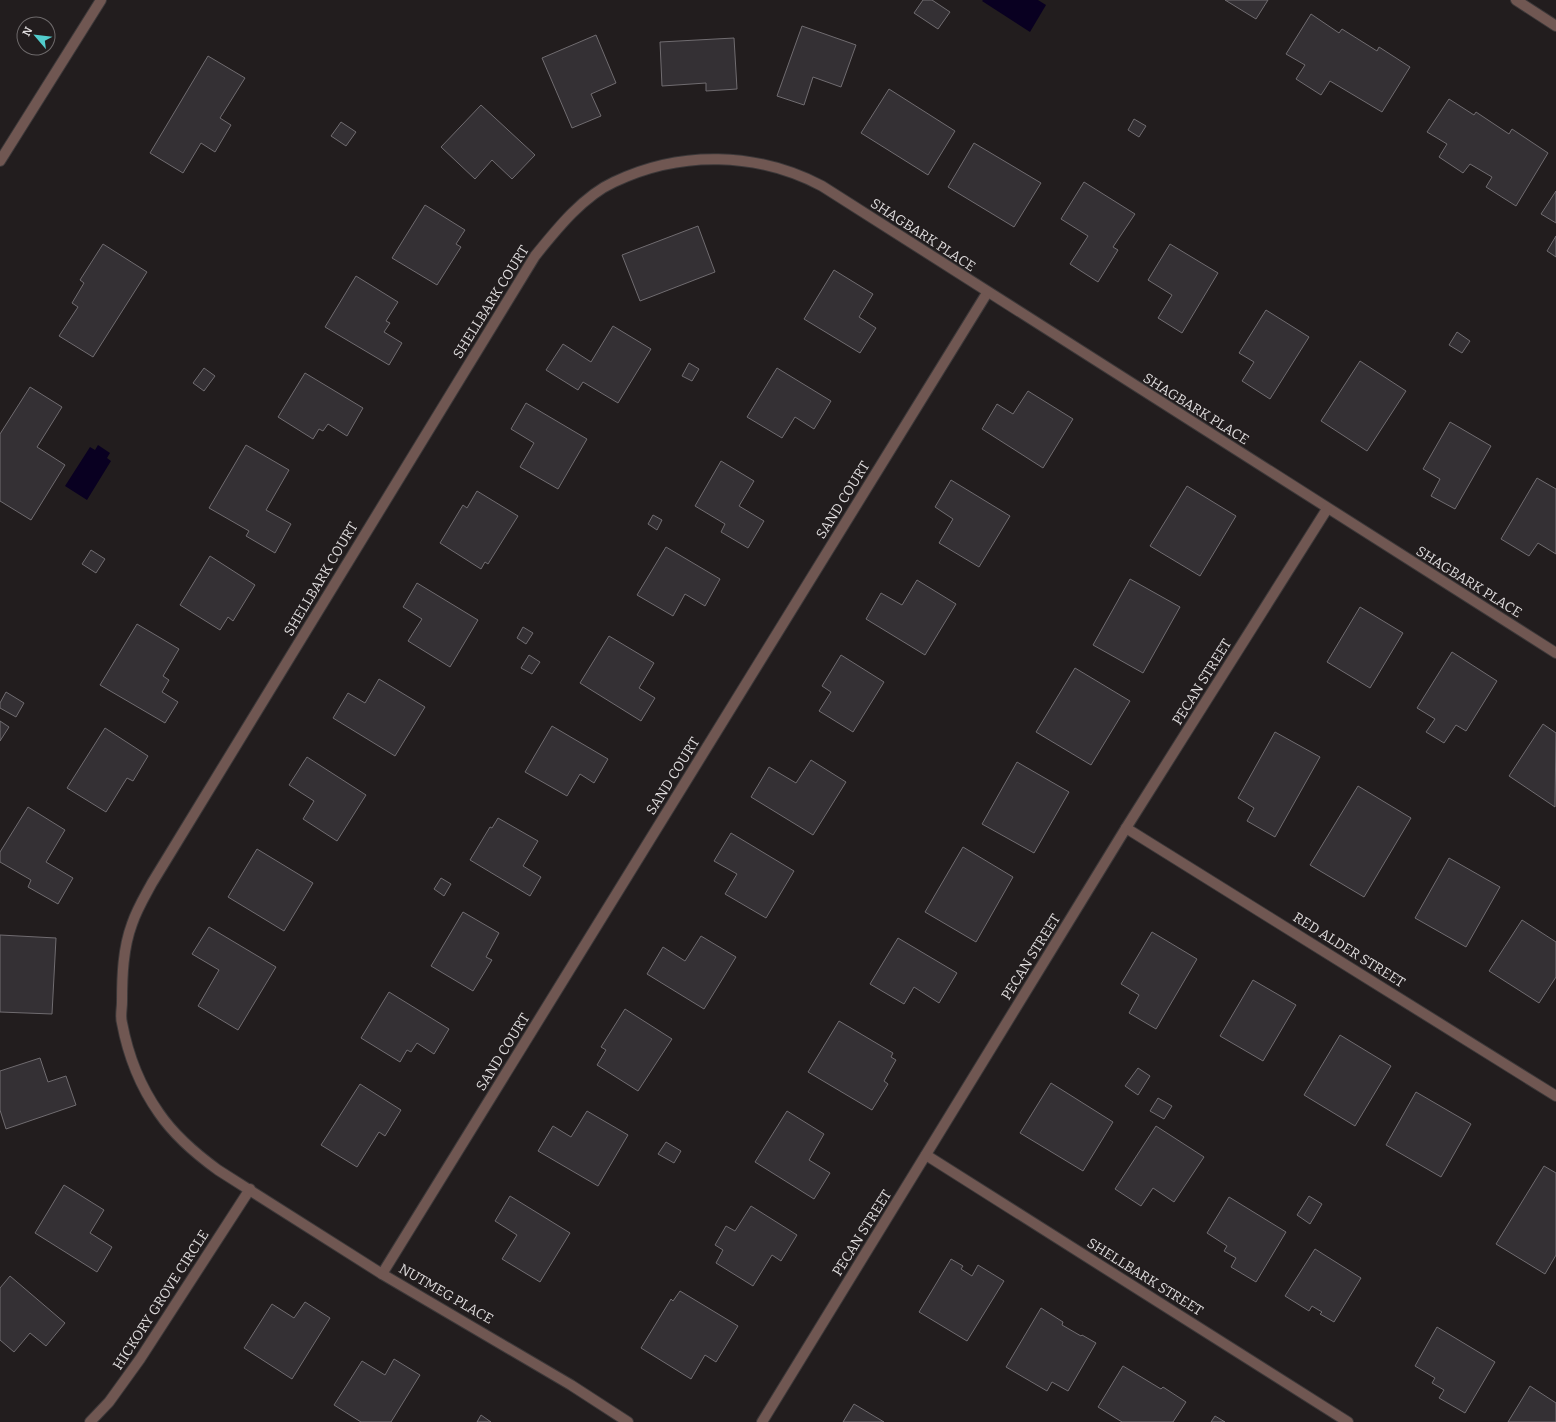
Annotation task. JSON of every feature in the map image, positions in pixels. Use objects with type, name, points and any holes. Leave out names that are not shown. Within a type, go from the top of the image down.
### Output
[{"type":"street","points":[[0,161],[101,0]]},
{"type":"street","points":[[1519,1],[1556,26]]},
{"type":"street","name":"SHELLBARK COURT","points":[[250,1189],[218,1170],[200,1156],[159,1114],[145,1091],[131,1057],[121,1021],[124,955],[132,924],[141,902],[535,256],[562,224],[588,199],[613,182],[650,168],[682,160],[718,158],[758,164],[791,173],[822,186]]},
{"type":"street","name":"SHAGBARK PLACE","points":[[822,186],[987,293],[1556,654]]},
{"type":"street","name":"SAND COURT","points":[[382,1274],[987,293]]},
{"type":"street","name":"PECAN STREET","points":[[762,1422],[1126,828],[1327,509]]},
{"type":"street","name":"RED ALDER STREET","points":[[1126,828],[1556,1096]]},
{"type":"street","name":"SHELLBARK STREET","points":[[926,1155],[1348,1422]]},
{"type":"street","name":"NUTMEG PLACE","points":[[250,1189],[382,1274],[571,1385],[628,1422]]},
{"type":"street","name":"HICKORY GROVE CIRCLE","points":[[90,1422],[109,1402],[140,1358],[250,1189]]},
{"type":"shaded area","points":[[1038,0],[1046,5],[1030,32],[982,1]]},
{"type":"shaded area","points":[[98,445],[110,453],[107,458],[111,461],[87,500],[65,486],[90,447],[95,450]]},
{"type":"building","points":[[923,0],[932,0],[950,12],[938,29],[914,13]]},
{"type":"building","points":[[1225,0],[1268,0],[1256,19]]},
{"type":"building","points":[[1311,14],[1339,33],[1342,29],[1377,51],[1379,47],[1410,67],[1382,112],[1330,81],[1321,95],[1296,79],[1305,65],[1286,54]]},
{"type":"building","points":[[802,26],[856,45],[841,87],[813,77],[804,105],[777,96]]},
{"type":"building","points":[[596,35],[616,83],[591,94],[601,116],[572,128],[542,58]]},
{"type":"building","points":[[734,38],[737,89],[706,91],[706,83],[662,86],[660,42]]},
{"type":"building","points":[[208,56],[245,78],[220,118],[231,125],[215,152],[201,143],[183,173],[150,153]]},
{"type":"building","points":[[889,89],[955,131],[928,175],[861,133]]},
{"type":"building","points":[[1449,99],[1474,115],[1476,112],[1509,134],[1512,129],[1548,153],[1516,206],[1486,187],[1492,177],[1470,164],[1463,173],[1439,157],[1447,144],[1427,132]]},
{"type":"building","points":[[481,105],[535,155],[512,179],[492,160],[475,179],[441,147]]},
{"type":"building","points":[[1134,119],[1146,126],[1139,137],[1128,130]]},
{"type":"building","points":[[341,122],[356,132],[346,146],[331,136]]},
{"type":"building","points":[[974,143],[1041,183],[1014,227],[948,187]]},
{"type":"building","points":[[1084,182],[1135,214],[1113,247],[1118,250],[1098,282],[1070,264],[1088,236],[1061,219]]},
{"type":"building","points":[[1556,191],[1556,223],[1541,214]]},
{"type":"building","points":[[425,205],[465,230],[456,244],[461,247],[437,285],[392,258]]},
{"type":"building","points":[[698,226],[715,272],[640,301],[622,255]]},
{"type":"building","points":[[1556,236],[1556,257],[1547,251]]},
{"type":"building","points":[[103,244],[147,272],[93,357],[59,336],[78,307],[72,303],[84,283],[80,280]]},
{"type":"building","points":[[1170,244],[1218,273],[1182,333],[1158,318],[1172,295],[1148,280]]},
{"type":"building","points":[[834,270],[873,294],[859,317],[876,328],[860,353],[804,319]]},
{"type":"building","points":[[356,276],[398,302],[386,321],[390,323],[384,332],[402,343],[389,365],[325,327]]},
{"type":"building","points":[[1266,310],[1309,337],[1270,399],[1242,381],[1254,362],[1239,353]]},
{"type":"building","points":[[613,326],[651,349],[618,403],[583,382],[578,390],[546,370],[563,344],[591,362]]},
{"type":"building","points":[[1457,332],[1470,341],[1462,353],[1449,345]]},
{"type":"building","points":[[1360,361],[1406,391],[1367,451],[1321,421]]},
{"type":"building","points":[[689,363],[699,369],[692,381],[682,376]]},
{"type":"building","points":[[204,368],[215,376],[204,391],[193,383]]},
{"type":"building","points":[[777,368],[831,401],[814,429],[795,417],[782,438],[747,417]]},
{"type":"building","points":[[305,373],[363,408],[347,436],[328,424],[323,431],[319,429],[313,439],[278,417]]},
{"type":"building","points":[[30,387],[62,407],[37,447],[65,465],[31,520],[0,501],[0,434]]},
{"type":"building","points":[[1028,391],[1073,419],[1043,468],[982,429],[997,404],[1013,414]]},
{"type":"building","points":[[526,403],[587,439],[558,489],[520,467],[534,443],[511,429]]},
{"type":"building","points":[[1450,422],[1491,446],[1455,509],[1431,496],[1440,479],[1423,469]]},
{"type":"building","points":[[246,445],[289,470],[266,510],[291,524],[275,553],[246,536],[249,531],[209,508]]},
{"type":"building","points":[[721,461],[754,481],[739,506],[764,521],[748,548],[721,532],[725,524],[695,506]]},
{"type":"building","points":[[1537,478],[1556,489],[1556,554],[1538,543],[1529,556],[1501,539]]},
{"type":"building","points":[[951,480],[1010,516],[979,567],[939,543],[953,519],[935,507]]},
{"type":"building","points":[[1187,486],[1236,516],[1200,576],[1150,546]]},
{"type":"building","points":[[477,491],[518,516],[488,564],[485,562],[481,569],[440,543],[463,505],[467,508]]},
{"type":"building","points":[[653,515],[662,520],[657,530],[648,524]]},
{"type":"building","points":[[666,547],[720,579],[705,606],[685,594],[673,616],[637,595]]},
{"type":"building","points":[[91,550],[105,559],[96,573],[82,564]]},
{"type":"building","points":[[210,556],[255,585],[233,621],[228,617],[220,630],[180,605]]},
{"type":"building","points":[[1130,579],[1180,607],[1143,673],[1093,645]]},
{"type":"building","points":[[917,580],[956,604],[925,655],[866,619],[881,593],[902,605]]},
{"type":"building","points":[[417,583],[478,620],[450,667],[408,641],[422,619],[403,607]]},
{"type":"building","points":[[1360,607],[1403,633],[1370,688],[1327,662]]},
{"type":"building","points":[[137,624],[179,649],[163,676],[169,680],[162,692],[178,702],[165,723],[100,685]]},
{"type":"building","points":[[523,627],[533,633],[526,644],[517,638]]},
{"type":"building","points":[[609,636],[654,663],[639,688],[655,698],[641,721],[580,683]]},
{"type":"building","points":[[1452,652],[1497,681],[1466,731],[1456,725],[1444,743],[1426,732],[1435,719],[1417,708]]},
{"type":"building","points":[[529,655],[540,662],[532,674],[521,668]]},
{"type":"building","points":[[841,655],[884,682],[853,732],[819,711],[831,692],[822,686]]},
{"type":"building","points":[[1075,668],[1130,701],[1091,765],[1036,732]]},
{"type":"building","points":[[379,679],[425,707],[395,756],[333,718],[348,693],[365,703]]},
{"type":"building","points":[[6,692],[24,703],[16,717],[0,708],[0,703]]},
{"type":"building","points":[[0,721],[9,727],[0,741]]},
{"type":"building","points":[[1543,724],[1556,733],[1555,807],[1509,776]]},
{"type":"building","points":[[552,726],[608,759],[594,783],[580,774],[567,796],[525,772]]},
{"type":"building","points":[[105,728],[148,756],[133,781],[127,778],[106,812],[67,788]]},
{"type":"building","points":[[1275,732],[1320,757],[1275,837],[1247,821],[1254,808],[1238,798]]},
{"type":"building","points":[[307,757],[366,795],[337,841],[303,819],[314,801],[289,785]]},
{"type":"building","points":[[811,760],[846,782],[813,835],[751,797],[769,767],[796,783]]},
{"type":"building","points":[[1017,762],[1069,792],[1034,853],[982,824]]},
{"type":"building","points":[[1358,786],[1411,818],[1364,897],[1310,865]]},
{"type":"building","points":[[28,807],[65,830],[46,862],[73,878],[58,904],[28,887],[31,880],[0,862],[0,852]]},
{"type":"building","points":[[498,818],[538,841],[523,866],[541,877],[530,896],[470,860],[490,827],[492,828]]},
{"type":"building","points":[[731,833],[794,871],[766,918],[725,894],[737,874],[714,861]]},
{"type":"building","points":[[963,847],[1013,877],[976,942],[925,912]]},
{"type":"building","points":[[257,849],[313,883],[284,931],[228,897]]},
{"type":"building","points":[[1449,858],[1500,887],[1466,947],[1415,918]]},
{"type":"building","points":[[441,878],[451,884],[444,896],[434,889]]},
{"type":"building","points":[[463,912],[499,933],[486,957],[492,960],[473,991],[431,966]]},
{"type":"building","points":[[1522,920],[1556,942],[1556,977],[1539,1003],[1489,971]]},
{"type":"building","points":[[209,927],[276,967],[238,1030],[198,1006],[219,970],[192,954]]},
{"type":"building","points":[[1152,932],[1197,959],[1156,1029],[1129,1013],[1139,995],[1121,984]]},
{"type":"building","points":[[0,935],[56,938],[52,1014],[0,1012]]},
{"type":"building","points":[[701,936],[736,957],[704,1009],[647,974],[663,947],[685,961]]},
{"type":"building","points":[[898,938],[957,973],[939,1003],[914,987],[904,1004],[870,984]]},
{"type":"building","points":[[1253,980],[1296,1005],[1263,1061],[1220,1036]]},
{"type":"building","points":[[389,992],[449,1029],[434,1054],[417,1043],[411,1052],[407,1050],[400,1062],[361,1038]]},
{"type":"building","points":[[625,1009],[672,1039],[638,1091],[597,1065],[606,1050],[601,1047]]},
{"type":"building","points":[[839,1021],[893,1053],[891,1057],[896,1060],[884,1081],[888,1084],[872,1110],[808,1072]]},
{"type":"building","points":[[1340,1035],[1391,1066],[1355,1126],[1304,1095]]},
{"type":"building","points":[[40,1058],[48,1082],[66,1076],[76,1105],[6,1129],[0,1110],[0,1071]]},
{"type":"building","points":[[1138,1068],[1150,1076],[1138,1095],[1125,1086]]},
{"type":"building","points":[[1051,1083],[1113,1122],[1083,1171],[1020,1133]]},
{"type":"building","points":[[360,1084],[401,1110],[385,1136],[379,1132],[357,1167],[321,1145]]},
{"type":"building","points":[[1416,1092],[1471,1124],[1441,1177],[1386,1145]]},
{"type":"building","points":[[1158,1098],[1172,1106],[1164,1119],[1150,1111]]},
{"type":"building","points":[[587,1111],[628,1135],[598,1186],[538,1151],[553,1126],[571,1137]]},
{"type":"building","points":[[787,1111],[824,1134],[809,1160],[830,1173],[814,1199],[755,1162]]},
{"type":"building","points":[[1156,1126],[1204,1157],[1174,1202],[1153,1188],[1141,1206],[1115,1189]]},
{"type":"building","points":[[666,1142],[681,1151],[674,1163],[658,1154]]},
{"type":"building","points":[[1544,1166],[1556,1173],[1556,1255],[1545,1274],[1496,1244]]},
{"type":"building","points":[[64,1185],[104,1210],[90,1233],[112,1247],[97,1272],[35,1233]]},
{"type":"building","points":[[510,1196],[570,1233],[540,1282],[502,1259],[517,1235],[495,1221]]},
{"type":"building","points":[[1309,1196],[1322,1204],[1310,1224],[1297,1215]]},
{"type":"building","points":[[1229,1197],[1286,1232],[1256,1282],[1231,1267],[1236,1258],[1224,1251],[1227,1246],[1207,1233]]},
{"type":"building","points":[[751,1206],[797,1235],[781,1261],[772,1255],[753,1286],[716,1263],[723,1250],[715,1245],[726,1226],[735,1231]]},
{"type":"building","points":[[1315,1249],[1361,1278],[1334,1322],[1320,1314],[1322,1312],[1312,1306],[1309,1311],[1285,1296]]},
{"type":"building","points":[[951,1259],[963,1266],[961,1269],[972,1276],[978,1265],[1004,1281],[967,1341],[919,1312]]},
{"type":"building","points":[[10,1276],[65,1323],[46,1346],[30,1333],[14,1352],[0,1340],[0,1288]]},
{"type":"building","points":[[680,1291],[738,1326],[716,1362],[705,1355],[691,1379],[641,1348],[671,1299],[673,1301]]},
{"type":"building","points":[[305,1302],[330,1318],[292,1379],[244,1348],[272,1304],[294,1318]]},
{"type":"building","points":[[1041,1308],[1063,1322],[1062,1325],[1096,1343],[1068,1391],[1052,1382],[1047,1391],[1006,1367]]},
{"type":"building","points":[[1437,1327],[1495,1362],[1465,1413],[1439,1398],[1444,1390],[1432,1383],[1435,1378],[1415,1366]]},
{"type":"building","points":[[394,1359],[420,1375],[391,1422],[361,1422],[334,1405],[362,1361],[385,1375]]},
{"type":"building","points":[[1123,1366],[1161,1389],[1163,1387],[1186,1402],[1173,1422],[1122,1422],[1098,1407]]},
{"type":"building","points":[[1530,1386],[1556,1403],[1556,1422],[1508,1422]]},
{"type":"building","points":[[854,1404],[884,1422],[843,1422]]},
{"type":"building","points":[[481,1415],[491,1422],[477,1422]]},
{"type":"building","points":[[1215,1416],[1225,1422],[1211,1422]]}]
